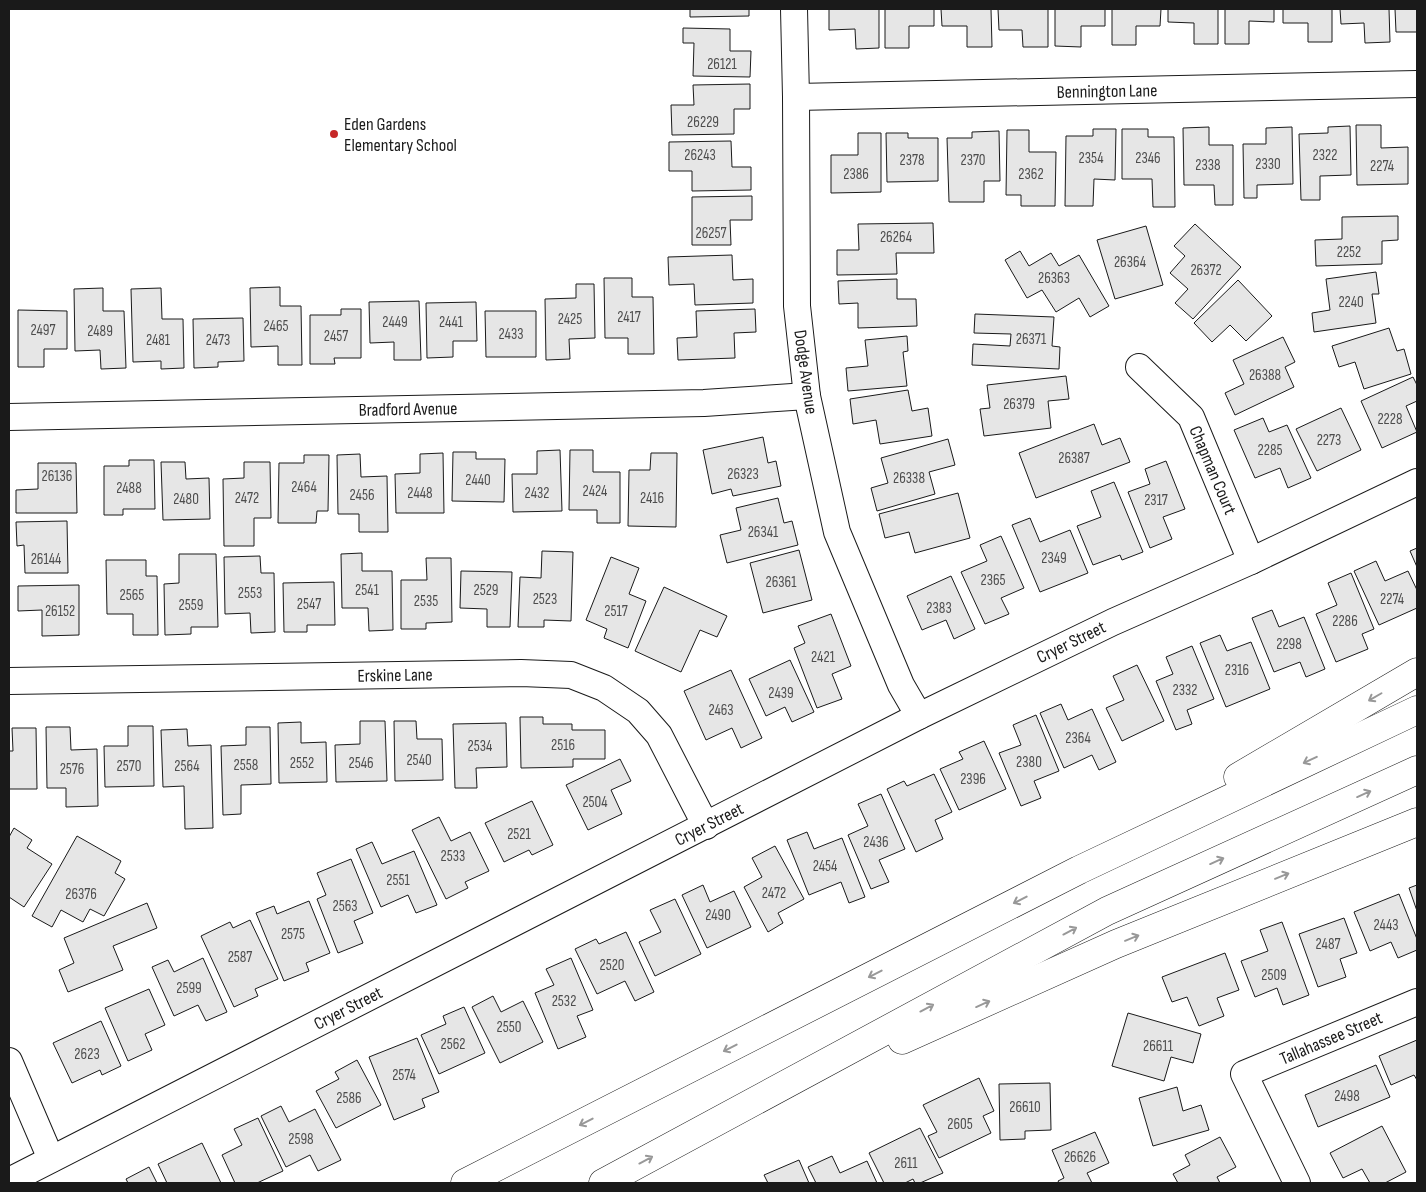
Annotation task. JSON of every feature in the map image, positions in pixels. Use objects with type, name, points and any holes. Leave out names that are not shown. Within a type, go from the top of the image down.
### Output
[{"type":"highway","points":[[1079,870],[1417,672]]},
{"type":"highway","points":[[465,1183],[1079,870],[1417,710]]},
{"type":"highway","points":[[603,1183],[1107,910],[1417,770]]},
{"type":"highway","points":[[699,1131],[1116,944],[1417,822]]},
{"type":"street","name":"Dodge Avenue","points":[[794,9],[797,306],[807,396],[837,532],[902,685],[918,716]]},
{"type":"street","name":"Bennington Lane","points":[[796,97],[1417,84]]},
{"type":"street","name":"Chapman Court","points":[[1139,367],[1191,417],[1251,562]]},
{"type":"street","name":"Bradford Avenue","points":[[9,417],[704,403],[807,396]]},
{"type":"street","name":"Cryer Street","points":[[9,1181],[918,716],[1113,622],[1251,562],[1417,482]]},
{"type":"street","name":"Erskine Lane","points":[[9,681],[521,673],[571,675],[604,688],[638,711],[649,723],[659,735],[706,826]]},
{"type":"street","name":"Tallahassee Street","points":[[1298,1183],[1244,1074],[1417,1002]]},
{"type":"street","points":[[9,1061],[51,1159]]},
{"type":"building","points":[[690,9],[749,9],[749,16],[690,17]]},
{"type":"building","points":[[829,9],[879,9],[879,48],[856,49],[855,29],[829,30]]},
{"type":"building","points":[[885,9],[934,9],[934,26],[909,26],[909,48],[885,48]]},
{"type":"building","points":[[941,9],[991,9],[992,47],[967,47],[967,26],[942,26]]},
{"type":"building","points":[[998,9],[1048,9],[1048,47],[1023,47],[1022,30],[999,30]]},
{"type":"building","points":[[1055,9],[1105,9],[1105,26],[1081,26],[1081,47],[1055,46]]},
{"type":"building","points":[[1112,9],[1161,9],[1160,26],[1136,26],[1136,45],[1112,45]]},
{"type":"building","points":[[1168,9],[1218,9],[1218,44],[1194,44],[1194,23],[1168,22]]},
{"type":"building","points":[[1225,9],[1274,9],[1274,22],[1249,21],[1249,44],[1225,44]]},
{"type":"building","points":[[1283,9],[1332,9],[1332,42],[1308,42],[1308,23],[1283,23]]},
{"type":"building","points":[[1340,9],[1389,9],[1390,42],[1365,43],[1364,23],[1341,24]]},
{"type":"building","points":[[1395,9],[1417,9],[1417,32],[1396,32]]},
{"type":"building","points":[[683,28],[730,29],[730,51],[751,51],[750,77],[693,76],[694,43],[683,43]]},
{"type":"building","points":[[750,84],[750,109],[734,109],[734,134],[672,135],[671,105],[694,105],[693,85]]},
{"type":"building","points":[[1356,125],[1381,125],[1381,148],[1408,147],[1408,184],[1357,185]]},
{"type":"building","points":[[1350,126],[1351,175],[1320,176],[1320,200],[1301,200],[1299,134],[1328,133],[1328,127]]},
{"type":"building","points":[[1209,127],[1209,145],[1233,145],[1233,205],[1215,205],[1214,185],[1184,185],[1183,128]]},
{"type":"building","points":[[1292,127],[1293,184],[1257,185],[1257,198],[1244,198],[1243,144],[1266,144],[1266,128]]},
{"type":"building","points":[[1093,129],[1116,129],[1115,180],[1094,179],[1093,206],[1065,206],[1066,136],[1093,136]]},
{"type":"building","points":[[1122,129],[1148,129],[1148,137],[1174,137],[1175,207],[1153,207],[1152,179],[1122,179]]},
{"type":"building","points":[[1007,130],[1029,130],[1029,152],[1056,152],[1055,206],[1021,206],[1021,195],[1006,195]]},
{"type":"building","points":[[999,131],[1000,181],[984,181],[984,202],[949,202],[947,138],[972,138],[972,132]]},
{"type":"building","points":[[858,133],[881,133],[881,192],[831,193],[831,155],[858,155]]},
{"type":"building","points":[[886,133],[908,133],[908,138],[938,138],[938,181],[887,182]]},
{"type":"building","points":[[731,141],[732,167],[751,167],[751,190],[692,191],[692,171],[669,171],[669,142]]},
{"type":"building","points":[[752,196],[752,220],[730,220],[731,245],[692,245],[692,197]]},
{"type":"building","points":[[1398,216],[1398,240],[1382,241],[1382,264],[1316,266],[1315,240],[1342,239],[1342,217]]},
{"type":"building","points":[[933,223],[934,253],[896,253],[897,274],[837,275],[837,250],[859,250],[858,224]]},
{"type":"building","points":[[1195,224],[1241,267],[1193,319],[1175,303],[1188,289],[1170,273],[1185,256],[1174,246]]},
{"type":"building","points":[[1146,226],[1163,285],[1115,299],[1097,240]]},
{"type":"building","points":[[1020,251],[1029,266],[1051,253],[1059,266],[1079,255],[1109,306],[1090,317],[1079,298],[1056,312],[1042,290],[1027,298],[1005,260]]},
{"type":"building","points":[[732,255],[733,280],[753,279],[753,303],[695,305],[694,284],[669,285],[668,257]]},
{"type":"building","points":[[1376,272],[1379,294],[1372,294],[1376,323],[1314,332],[1312,313],[1330,310],[1326,279]]},
{"type":"building","points":[[604,278],[632,278],[632,297],[653,297],[654,354],[628,354],[628,338],[605,338]]},
{"type":"building","points":[[897,279],[897,299],[916,299],[917,326],[858,328],[858,303],[839,304],[838,281]]},
{"type":"building","points":[[1238,280],[1272,316],[1246,341],[1230,325],[1212,342],[1194,323]]},
{"type":"building","points":[[576,284],[594,284],[595,338],[569,339],[570,359],[546,360],[545,299],[576,298]]},
{"type":"building","points":[[280,287],[280,306],[301,306],[302,365],[278,365],[278,346],[251,347],[250,288]]},
{"type":"building","points":[[103,288],[103,311],[124,311],[126,368],[101,369],[100,350],[75,351],[74,289]]},
{"type":"building","points":[[161,288],[162,319],[183,319],[184,368],[161,369],[161,361],[133,362],[131,289]]},
{"type":"building","points":[[419,301],[421,360],[394,360],[394,342],[370,343],[369,302]]},
{"type":"building","points":[[476,302],[477,341],[453,341],[453,357],[427,358],[426,303]]},
{"type":"building","points":[[341,309],[361,309],[361,358],[334,358],[335,364],[310,364],[310,315],[341,315]]},
{"type":"building","points":[[755,309],[756,332],[734,333],[735,358],[678,360],[677,338],[697,337],[696,311]]},
{"type":"building","points":[[18,310],[67,311],[67,349],[44,349],[44,367],[18,367]]},
{"type":"building","points":[[485,311],[536,311],[536,357],[486,357]]},
{"type":"building","points":[[975,314],[1054,317],[1052,346],[1060,347],[1059,369],[972,365],[973,344],[1010,346],[1011,334],[974,333]]},
{"type":"building","points":[[243,318],[244,361],[218,362],[218,367],[194,368],[193,319]]},
{"type":"building","points":[[1389,328],[1397,351],[1404,349],[1411,374],[1364,389],[1355,362],[1339,367],[1332,346]]},
{"type":"building","points":[[907,336],[908,351],[903,352],[907,386],[848,391],[846,368],[868,366],[865,340]]},
{"type":"building","points":[[1283,337],[1295,362],[1285,367],[1294,387],[1235,415],[1225,393],[1244,384],[1233,360]]},
{"type":"building","points":[[1066,376],[1069,399],[1048,401],[1051,428],[984,436],[980,409],[990,408],[987,385]]},
{"type":"building","points":[[1413,377],[1417,385],[1417,401],[1406,406],[1417,432],[1382,448],[1361,401]]},
{"type":"building","points":[[908,390],[912,411],[928,408],[932,436],[880,444],[876,420],[853,424],[850,399]]},
{"type":"building","points":[[1341,408],[1361,450],[1317,471],[1296,429]]},
{"type":"building","points":[[1263,418],[1269,432],[1287,425],[1311,478],[1288,488],[1280,468],[1255,478],[1234,430]]},
{"type":"building","points":[[1094,424],[1102,445],[1120,438],[1130,462],[1036,498],[1019,453]]},
{"type":"building","points":[[763,437],[768,463],[776,461],[781,486],[733,496],[731,489],[712,494],[703,450]]},
{"type":"building","points":[[948,439],[955,465],[929,472],[935,494],[877,511],[871,488],[888,483],[881,458]]},
{"type":"building","points":[[560,450],[562,511],[513,512],[512,474],[537,474],[537,451]]},
{"type":"building","points":[[570,450],[593,450],[593,472],[620,472],[620,523],[597,523],[597,510],[569,510]]},
{"type":"building","points":[[453,452],[476,452],[476,459],[505,459],[504,502],[452,501]]},
{"type":"building","points":[[443,453],[444,513],[396,513],[395,474],[420,473],[420,454]]},
{"type":"building","points":[[651,453],[677,453],[676,527],[628,526],[629,470],[650,470]]},
{"type":"building","points":[[360,454],[361,477],[387,476],[388,532],[359,532],[359,514],[338,514],[337,455]]},
{"type":"building","points":[[304,455],[329,455],[328,511],[317,511],[316,523],[278,523],[279,463],[304,463]]},
{"type":"building","points":[[129,460],[154,460],[155,509],[123,509],[123,515],[104,515],[104,466],[129,466]]},
{"type":"building","points":[[1166,461],[1185,509],[1163,517],[1172,539],[1150,548],[1128,492],[1150,484],[1145,469]]},
{"type":"building","points":[[161,462],[185,462],[186,479],[209,478],[210,519],[163,520]]},
{"type":"building","points":[[244,462],[270,462],[271,518],[254,518],[254,546],[224,546],[223,479],[244,478]]},
{"type":"building","points":[[38,463],[76,463],[77,513],[16,513],[16,490],[38,489]]},
{"type":"building","points":[[1114,482],[1143,552],[1122,560],[1120,555],[1093,565],[1077,526],[1101,517],[1091,491]]},
{"type":"building","points":[[958,493],[970,538],[915,553],[909,532],[885,538],[879,514]]},
{"type":"building","points":[[778,498],[784,523],[792,521],[798,545],[727,563],[720,535],[741,530],[736,508]]},
{"type":"building","points":[[1030,518],[1040,542],[1070,530],[1088,573],[1040,592],[1012,525]]},
{"type":"building","points":[[67,521],[68,573],[25,573],[24,545],[17,546],[16,522]]},
{"type":"building","points":[[1001,536],[1024,588],[1001,598],[1009,614],[985,624],[961,572],[987,561],[980,545]]},
{"type":"building","points":[[1417,548],[1417,567],[1410,551]]},
{"type":"building","points":[[799,550],[812,600],[763,613],[750,563]]},
{"type":"building","points":[[542,551],[573,552],[571,621],[544,620],[544,627],[518,627],[520,577],[541,578]]},
{"type":"building","points":[[362,553],[362,571],[392,571],[393,630],[369,631],[368,608],[342,608],[341,554]]},
{"type":"building","points":[[179,554],[216,554],[218,627],[191,627],[191,634],[165,635],[164,584],[179,583]]},
{"type":"building","points":[[260,556],[261,573],[274,573],[275,632],[251,633],[250,613],[225,614],[224,557]]},
{"type":"building","points":[[611,557],[639,568],[629,594],[646,601],[628,648],[604,638],[607,629],[586,620]]},
{"type":"building","points":[[426,558],[451,558],[452,622],[426,623],[426,629],[401,629],[401,580],[427,580]]},
{"type":"building","points":[[106,560],[146,560],[146,576],[157,576],[158,635],[133,635],[133,614],[107,614]]},
{"type":"building","points":[[1376,561],[1385,581],[1408,571],[1417,590],[1417,608],[1379,625],[1354,571]]},
{"type":"building","points":[[461,571],[512,572],[510,627],[487,627],[487,609],[460,608]]},
{"type":"building","points":[[1351,573],[1374,629],[1362,634],[1368,649],[1336,662],[1316,614],[1337,605],[1328,583]]},
{"type":"building","points":[[951,576],[975,629],[954,639],[946,620],[922,630],[907,596]]},
{"type":"building","points":[[334,582],[335,625],[307,625],[307,632],[284,632],[283,583]]},
{"type":"building","points":[[79,585],[79,635],[42,636],[42,610],[18,611],[18,586]]},
{"type":"building","points":[[664,587],[727,616],[717,637],[700,630],[681,672],[635,651]]},
{"type":"building","points":[[1272,610],[1279,627],[1304,617],[1325,669],[1306,677],[1300,662],[1274,672],[1252,618]]},
{"type":"building","points":[[831,614],[851,666],[832,674],[842,699],[817,708],[794,648],[805,643],[798,626]]},
{"type":"building","points":[[1220,635],[1227,651],[1251,642],[1270,689],[1226,707],[1200,643]]},
{"type":"building","points":[[1192,646],[1214,699],[1187,710],[1192,724],[1176,730],[1156,681],[1173,674],[1166,657]]},
{"type":"building","points":[[790,660],[814,712],[792,722],[785,707],[766,716],[749,679]]},
{"type":"building","points":[[1137,665],[1164,721],[1122,741],[1106,708],[1124,700],[1113,676]]},
{"type":"building","points":[[731,670],[762,738],[741,748],[732,728],[706,740],[684,691]]},
{"type":"building","points":[[1061,704],[1068,720],[1092,709],[1116,762],[1099,770],[1092,755],[1064,768],[1040,713]]},
{"type":"building","points":[[1036,715],[1059,771],[1034,781],[1041,798],[1021,806],[999,753],[1021,745],[1013,725]]},
{"type":"building","points":[[520,717],[543,717],[543,724],[572,724],[572,730],[605,730],[605,759],[573,759],[573,767],[521,768]]},
{"type":"building","points":[[360,721],[385,721],[387,781],[336,782],[335,745],[360,744]]},
{"type":"building","points":[[394,721],[416,721],[417,739],[442,739],[443,780],[395,781]]},
{"type":"building","points":[[301,722],[301,743],[326,742],[327,782],[279,783],[278,723]]},
{"type":"building","points":[[506,723],[507,767],[476,768],[477,788],[455,788],[453,724]]},
{"type":"building","points":[[128,726],[153,726],[154,786],[105,787],[104,746],[128,746]]},
{"type":"building","points":[[46,727],[70,727],[71,750],[97,749],[98,806],[66,807],[66,788],[47,788]]},
{"type":"building","points":[[246,727],[270,727],[271,784],[241,785],[241,814],[223,815],[221,746],[246,745]]},
{"type":"building","points":[[12,728],[36,728],[37,789],[9,789],[9,751],[13,751]]},
{"type":"building","points":[[187,729],[188,746],[211,745],[213,828],[185,829],[184,786],[163,787],[161,730]]},
{"type":"building","points":[[984,741],[1006,789],[959,810],[940,769],[963,759],[959,752]]},
{"type":"building","points":[[620,759],[631,781],[611,790],[622,814],[588,830],[566,785]]},
{"type":"building","points":[[934,774],[952,812],[935,820],[943,839],[916,852],[887,789],[904,781],[907,786]]},
{"type":"building","points":[[881,794],[905,849],[879,860],[889,882],[871,889],[848,835],[868,826],[858,804]]},
{"type":"building","points":[[532,801],[553,845],[532,855],[529,850],[504,862],[485,823]]},
{"type":"building","points":[[439,817],[451,841],[470,832],[489,871],[465,882],[468,888],[446,899],[412,830]]},
{"type":"building","points":[[14,828],[32,840],[27,848],[52,864],[24,907],[9,897],[9,837]]},
{"type":"building","points":[[807,832],[814,849],[842,838],[865,897],[849,903],[841,882],[809,895],[787,840]]},
{"type":"building","points":[[77,836],[121,861],[115,873],[125,879],[104,916],[90,909],[83,922],[61,910],[52,927],[32,916]]},
{"type":"building","points":[[372,842],[382,864],[414,851],[437,905],[416,913],[408,895],[381,907],[356,849]]},
{"type":"building","points":[[775,846],[804,899],[778,913],[783,923],[768,932],[744,887],[762,877],[752,858]]},
{"type":"building","points":[[351,859],[373,913],[354,921],[363,943],[338,953],[317,899],[326,895],[317,873]]},
{"type":"building","points":[[703,885],[710,902],[734,891],[751,927],[707,948],[682,895]]},
{"type":"building","points":[[1417,885],[1417,911],[1409,888]]},
{"type":"building","points":[[1399,894],[1417,939],[1417,950],[1398,958],[1391,942],[1370,951],[1354,912]]},
{"type":"building","points":[[675,899],[701,954],[655,976],[639,942],[661,932],[650,910]]},
{"type":"building","points":[[309,901],[330,953],[306,963],[309,971],[284,981],[256,913],[274,906],[277,914]]},
{"type":"building","points":[[147,903],[157,928],[113,946],[123,970],[68,992],[59,970],[74,963],[64,938]]},
{"type":"building","points":[[1344,918],[1357,953],[1340,959],[1346,977],[1318,987],[1299,934]]},
{"type":"building","points":[[250,920],[278,979],[255,989],[258,996],[234,1007],[201,936],[230,922],[233,928]]},
{"type":"building","points":[[1282,922],[1309,995],[1283,1005],[1277,988],[1255,997],[1241,961],[1268,951],[1260,930]]},
{"type":"building","points":[[626,932],[654,992],[635,1001],[625,981],[597,994],[575,949],[596,939],[599,944]]},
{"type":"building","points":[[1225,953],[1239,990],[1217,998],[1224,1016],[1199,1026],[1187,997],[1172,1002],[1162,977]]},
{"type":"building","points":[[203,958],[227,1012],[206,1021],[198,1005],[174,1016],[152,967],[168,960],[174,972]]},
{"type":"building","points":[[571,958],[593,1010],[577,1016],[586,1037],[558,1049],[535,993],[554,985],[546,969]]},
{"type":"building","points":[[149,989],[165,1025],[145,1034],[152,1050],[128,1061],[105,1008]]},
{"type":"building","points":[[493,996],[501,1012],[523,1001],[543,1042],[500,1063],[472,1007]]},
{"type":"building","points":[[464,1007],[485,1053],[439,1074],[421,1035],[446,1024],[443,1016]]},
{"type":"building","points":[[1128,1013],[1201,1034],[1193,1063],[1171,1057],[1164,1081],[1112,1066]]},
{"type":"building","points":[[101,1021],[121,1066],[102,1075],[100,1070],[72,1083],[53,1043]]},
{"type":"building","points":[[417,1038],[439,1092],[422,1099],[425,1107],[394,1120],[369,1057]]},
{"type":"building","points":[[1417,1040],[1417,1080],[1414,1075],[1391,1085],[1379,1056]]},
{"type":"building","points":[[357,1060],[381,1105],[336,1128],[316,1091],[339,1079],[335,1072]]},
{"type":"building","points":[[1376,1065],[1390,1097],[1318,1127],[1305,1095]]},
{"type":"building","points":[[979,1078],[994,1111],[983,1116],[991,1133],[939,1158],[928,1136],[937,1132],[923,1105]]},
{"type":"building","points":[[1050,1083],[1051,1130],[1025,1131],[1025,1139],[1000,1140],[999,1084]]},
{"type":"building","points":[[1177,1087],[1183,1111],[1201,1105],[1209,1130],[1153,1146],[1139,1098]]},
{"type":"building","points":[[281,1106],[289,1122],[315,1109],[341,1160],[318,1171],[310,1155],[286,1167],[261,1116]]},
{"type":"building","points":[[258,1118],[283,1171],[257,1183],[235,1183],[222,1155],[242,1145],[234,1129]]},
{"type":"building","points":[[1382,1126],[1406,1172],[1385,1183],[1370,1183],[1362,1169],[1343,1178],[1330,1153]]},
{"type":"building","points":[[920,1128],[943,1173],[920,1183],[915,1183],[913,1179],[905,1183],[884,1183],[869,1153]]},
{"type":"building","points":[[1095,1132],[1109,1163],[1087,1173],[1092,1183],[1059,1183],[1058,1181],[1064,1178],[1052,1150]]},
{"type":"building","points":[[1220,1137],[1236,1167],[1217,1177],[1220,1183],[1178,1183],[1173,1174],[1190,1165],[1185,1155]]},
{"type":"building","points":[[202,1143],[221,1183],[167,1183],[158,1164]]},
{"type":"building","points":[[832,1156],[840,1173],[867,1161],[877,1183],[816,1183],[808,1167]]},
{"type":"building","points":[[799,1160],[809,1183],[768,1183],[764,1175]]},
{"type":"building","points":[[149,1167],[157,1183],[128,1183],[126,1179]]},
{"type":"place","name":"Eden Gardens Elementary School","points":[[334,134]]}]
